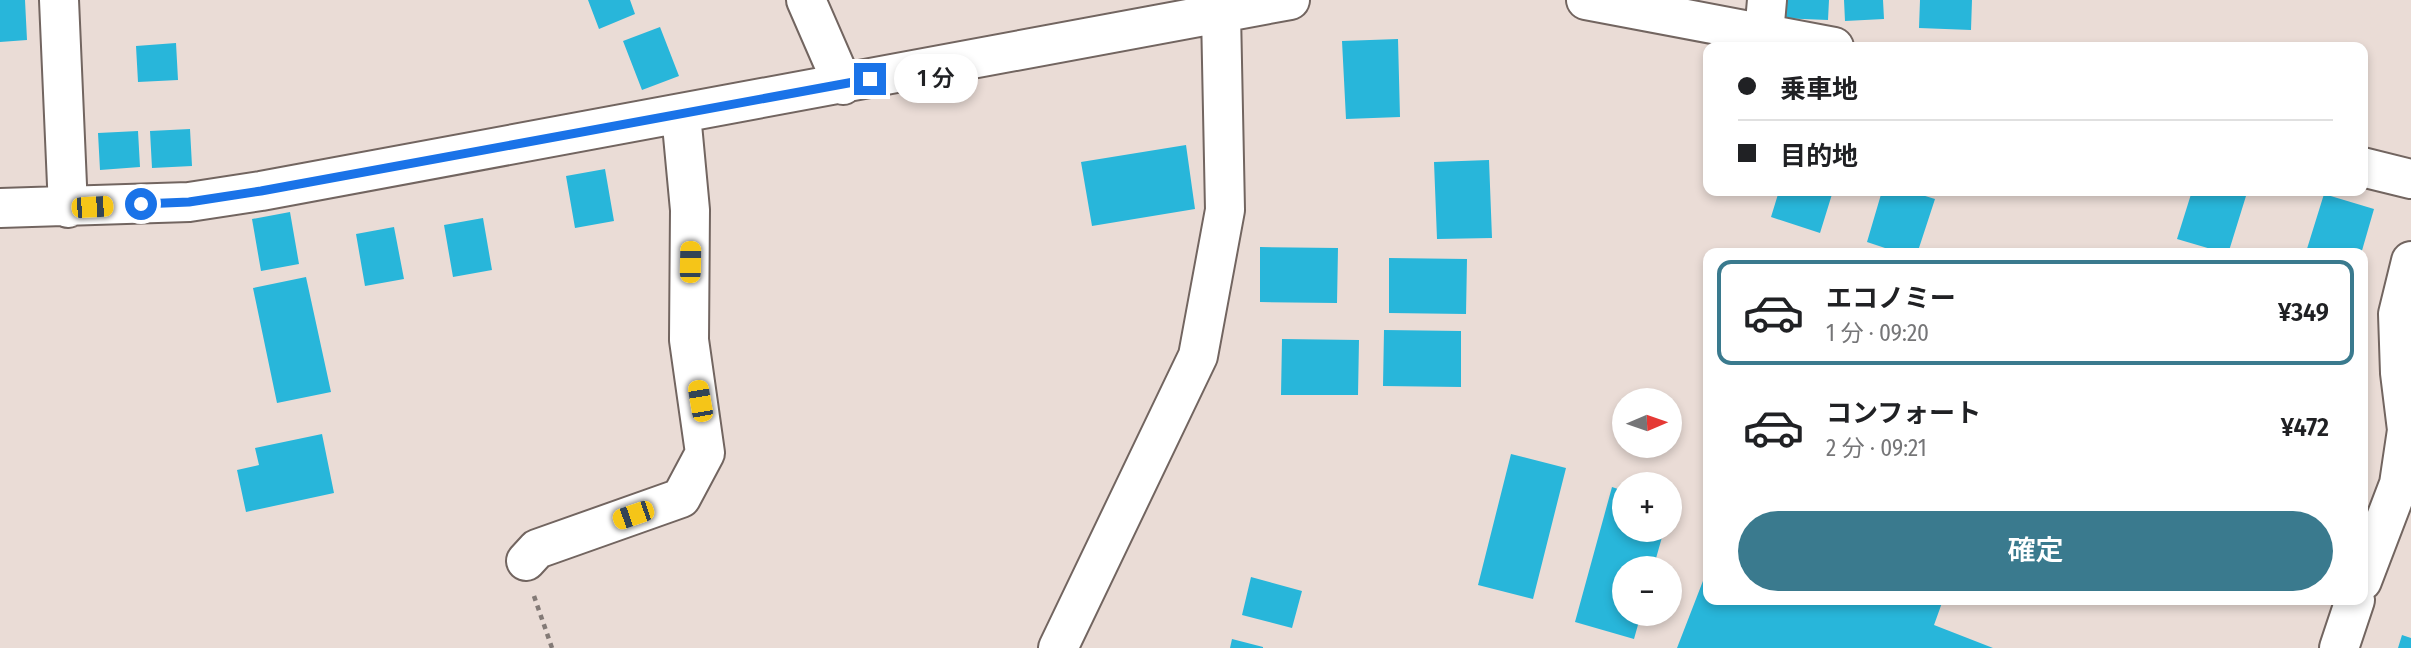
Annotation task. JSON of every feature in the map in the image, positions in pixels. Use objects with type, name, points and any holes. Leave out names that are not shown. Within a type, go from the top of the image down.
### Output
[{"type":"street","points":[[59,0],[68,208]]},
{"type":"street","points":[[806,0],[843,85]]},
{"type":"street","points":[[0,208],[68,208],[189,202],[843,85],[1161,11],[1221,13],[1290,0]]},
{"type":"street","points":[[1586,0],[1766,17],[1823,42]]},
{"type":"street","points":[[1058,648],[1198,356],[1225,210],[1221,13]]},
{"type":"street","points":[[526,561],[537,548],[681,498],[705,453],[689,340],[690,210],[681,114]]},
{"type":"street","points":[[2368,168],[2411,179]]},
{"type":"street","points":[[2368,565],[2399,484],[2407,430],[2400,373],[2398,314],[2411,261]]},
{"type":"street","points":[[2339,648],[2353,605]]},
{"type":"path","points":[[535,598],[552,648]]},
{"type":"building","points":[[0,0],[25,0],[27,40],[0,42]]},
{"type":"building","points":[[588,0],[630,0],[635,14],[599,29]]},
{"type":"building","points":[[1778,0],[1829,0],[1828,20],[1777,18]]},
{"type":"building","points":[[1844,0],[1883,0],[1884,19],[1845,21]]},
{"type":"building","points":[[1920,0],[1972,0],[1971,30],[1919,28]]},
{"type":"building","points":[[660,27],[679,76],[642,90],[623,41]]},
{"type":"building","points":[[1398,39],[1400,117],[1346,119],[1342,41]]},
{"type":"building","points":[[176,43],[178,80],[138,82],[136,46]]},
{"type":"building","points":[[190,129],[192,166],[152,168],[150,131]]},
{"type":"building","points":[[138,131],[140,167],[100,170],[98,133]]},
{"type":"building","points":[[1186,145],[1195,209],[1092,226],[1081,162]]},
{"type":"building","points":[[1489,160],[1492,238],[1437,239],[1434,162]]},
{"type":"building","points":[[605,169],[614,221],[575,228],[566,176]]},
{"type":"building","points":[[1777,196],[1831,196],[1820,233],[1771,217]]},
{"type":"building","points":[[1881,196],[1925,196],[1935,199],[1919,248],[1885,248],[1867,242]]},
{"type":"building","points":[[2190,196],[2246,196],[2230,248],[2208,248],[2177,239]]},
{"type":"building","points":[[2323,196],[2374,209],[2363,248],[2307,248]]},
{"type":"building","points":[[290,212],[299,264],[261,271],[252,219]]},
{"type":"building","points":[[483,218],[492,270],[453,277],[444,225]]},
{"type":"building","points":[[394,227],[404,279],[365,286],[356,234]]},
{"type":"building","points":[[1260,247],[1338,248],[1337,303],[1260,302]]},
{"type":"building","points":[[1389,258],[1467,259],[1466,314],[1389,313]]},
{"type":"building","points":[[306,277],[331,392],[277,403],[253,288]]},
{"type":"building","points":[[1384,330],[1461,331],[1461,387],[1383,386]]},
{"type":"building","points":[[1282,339],[1359,340],[1358,395],[1281,395]]},
{"type":"building","points":[[322,434],[334,493],[246,512],[237,470],[259,465],[255,448]]},
{"type":"building","points":[[1511,454],[1566,468],[1533,599],[1478,585]]},
{"type":"building","points":[[1612,487],[1612,542],[1661,542],[1657,556],[1612,556],[1612,626],[1638,626],[1634,639],[1575,622]]},
{"type":"building","points":[[1251,577],[1302,591],[1292,628],[1242,615]]},
{"type":"building","points":[[1703,581],[1703,605],[1941,605],[1934,625],[1993,648],[1677,648]]},
{"type":"building","points":[[2402,635],[2411,638],[2411,648],[2398,648]]},
{"type":"building","points":[[1232,639],[1263,647],[1263,648],[1230,648]]},
{"type":"route","points":[[141,204],[189,202],[261,191],[870,79]]}]
